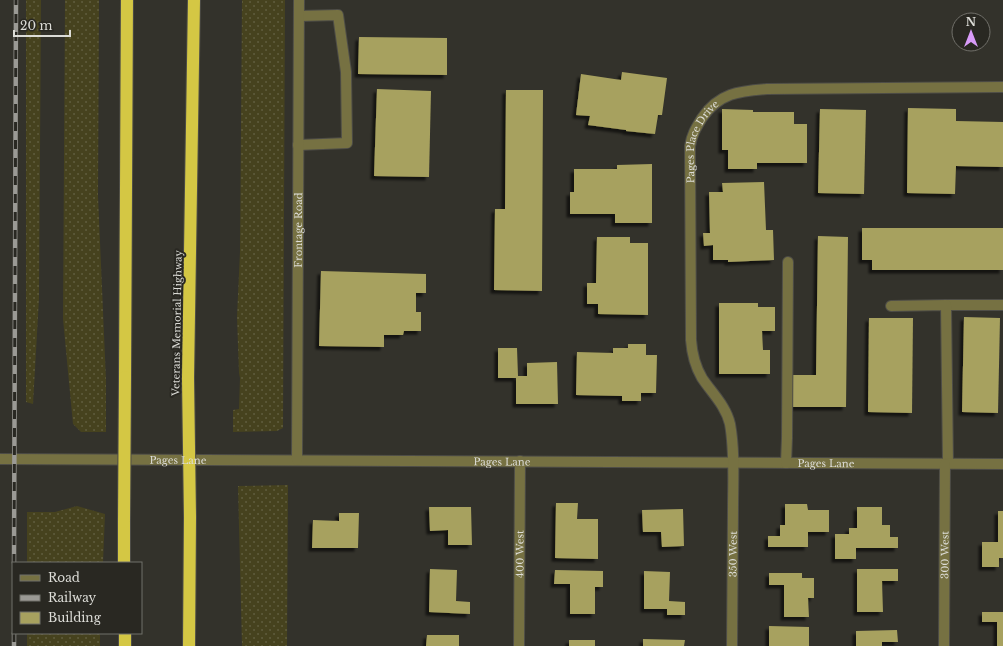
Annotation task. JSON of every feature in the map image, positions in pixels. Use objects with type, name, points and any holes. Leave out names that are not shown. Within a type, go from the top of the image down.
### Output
[{"type":"highway","points":[[124,562],[127,0]]},
{"type":"highway","name":"Veterans Memorial Highway","points":[[189,646],[190,517],[188,378],[194,0]]},
{"type":"highway","points":[[125,634],[125,646]]},
{"type":"street","name":"Frontage Road","points":[[297,460],[299,0]]},
{"type":"street","points":[[298,145],[347,143],[346,72],[338,15],[299,16]]},
{"type":"street","name":"Pages Place Drive","points":[[733,463],[730,425],[727,415],[698,371],[692,353],[690,146],[691,137],[695,128],[708,110],[718,101],[728,95],[751,90],[1003,87]]},
{"type":"street","points":[[786,463],[788,438],[788,262]]},
{"type":"street","name":"300 West","points":[[944,646],[947,464],[946,305]]},
{"type":"street","points":[[891,306],[1002,305]]},
{"type":"street","name":"Pages Lane","points":[[0,459],[1003,464]]},
{"type":"street","name":"400 West","points":[[519,646],[520,461]]},
{"type":"street","name":"350 West","points":[[732,646],[733,463]]},
{"type":"shaded area","points":[[26,0],[41,0],[39,298],[33,404],[26,402]]},
{"type":"shaded area","points":[[65,0],[99,0],[98,196],[106,380],[106,432],[81,432],[73,424],[63,319]]},
{"type":"shaded area","points":[[242,0],[285,0],[283,428],[277,431],[233,432],[233,410],[239,409],[240,378],[237,317],[240,252]]},
{"type":"shaded area","points":[[288,485],[287,646],[242,646],[238,486]]},
{"type":"shaded area","points":[[77,506],[105,514],[103,562],[27,562],[27,512],[55,512]]},
{"type":"shaded area","points":[[27,634],[100,634],[100,646],[27,646]]},
{"type":"building","points":[[359,37],[447,38],[447,75],[358,74]]},
{"type":"building","points":[[622,72],[667,78],[662,115],[658,115],[655,134],[588,125],[590,116],[576,115],[581,74],[621,80]]},
{"type":"building","points":[[377,89],[431,91],[429,177],[374,176]]},
{"type":"building","points":[[506,90],[543,90],[542,291],[494,290],[495,209],[505,209]]},
{"type":"building","points":[[908,108],[956,109],[956,121],[1003,122],[1003,167],[956,166],[955,194],[907,193]]},
{"type":"building","points":[[722,109],[753,110],[753,112],[794,112],[794,124],[807,124],[807,163],[757,163],[757,169],[728,169],[728,150],[722,150]]},
{"type":"building","points":[[820,109],[866,110],[864,194],[818,193]]},
{"type":"building","points":[[652,164],[652,223],[615,223],[615,214],[570,214],[570,192],[574,192],[574,169],[617,169],[617,165]]},
{"type":"building","points":[[764,182],[766,230],[773,230],[774,260],[728,262],[728,260],[713,260],[713,245],[704,246],[703,233],[710,233],[709,192],[723,192],[722,183]]},
{"type":"building","points":[[862,228],[1003,228],[1003,270],[872,270],[872,260],[862,260]]},
{"type":"building","points":[[818,236],[848,237],[846,407],[793,407],[793,375],[816,375]]},
{"type":"building","points":[[597,237],[630,237],[630,243],[648,243],[648,315],[598,314],[598,304],[587,304],[587,283],[596,283]]},
{"type":"building","points":[[321,271],[426,274],[426,293],[416,293],[416,312],[421,312],[421,331],[404,331],[403,335],[384,335],[384,347],[319,346]]},
{"type":"building","points":[[719,303],[758,303],[758,307],[775,307],[775,331],[762,331],[763,350],[770,350],[770,374],[719,374]]},
{"type":"building","points":[[964,317],[1000,318],[998,413],[962,412]]},
{"type":"building","points":[[869,318],[913,318],[912,413],[868,412]]},
{"type":"building","points":[[628,344],[646,344],[646,355],[657,355],[656,393],[641,393],[641,401],[622,401],[622,396],[576,395],[577,352],[613,353],[613,348],[628,348]]},
{"type":"building","points":[[498,348],[517,348],[518,376],[527,376],[527,363],[557,362],[558,404],[516,404],[516,378],[498,378]]},
{"type":"building","points":[[556,503],[578,503],[577,519],[598,519],[598,559],[555,558]]},
{"type":"building","points":[[785,504],[807,504],[808,510],[829,510],[829,532],[808,532],[808,547],[768,547],[768,536],[780,536],[780,525],[785,525]]},
{"type":"building","points":[[429,507],[471,507],[472,545],[448,545],[448,530],[430,531]]},
{"type":"building","points":[[857,507],[882,507],[882,525],[890,525],[890,537],[898,537],[898,548],[856,548],[856,559],[835,559],[835,534],[849,534],[849,528],[857,528]]},
{"type":"building","points":[[683,509],[684,546],[662,547],[661,532],[643,532],[642,510]]},
{"type":"building","points":[[998,511],[1003,511],[1003,558],[999,558],[999,567],[982,567],[982,542],[998,542]]},
{"type":"building","points":[[339,513],[359,513],[358,548],[312,548],[313,520],[339,521]]},
{"type":"building","points":[[430,569],[457,570],[456,601],[470,602],[470,614],[429,612]]},
{"type":"building","points":[[857,569],[898,569],[898,581],[882,581],[883,612],[857,612]]},
{"type":"building","points":[[555,570],[603,571],[603,587],[595,587],[595,614],[570,614],[570,584],[554,584]]},
{"type":"building","points":[[644,571],[670,572],[669,601],[685,602],[685,615],[667,615],[667,609],[644,609]]},
{"type":"building","points":[[769,573],[802,573],[802,578],[814,578],[814,598],[808,598],[809,617],[784,617],[784,585],[769,585]]},
{"type":"building","points":[[982,612],[1003,612],[1003,646],[997,646],[997,622],[982,622]]},
{"type":"building","points":[[769,626],[809,627],[809,646],[769,646]]},
{"type":"building","points":[[897,630],[898,642],[882,642],[882,646],[856,646],[856,631]]},
{"type":"building","points":[[427,635],[459,635],[459,646],[426,646]]},
{"type":"building","points":[[643,639],[685,640],[684,646],[643,646]]},
{"type":"building","points":[[569,640],[595,640],[595,646],[569,646]]},
{"type":"railway","points":[[14,562],[16,0]]},
{"type":"railway","points":[[14,634],[14,646]]}]
